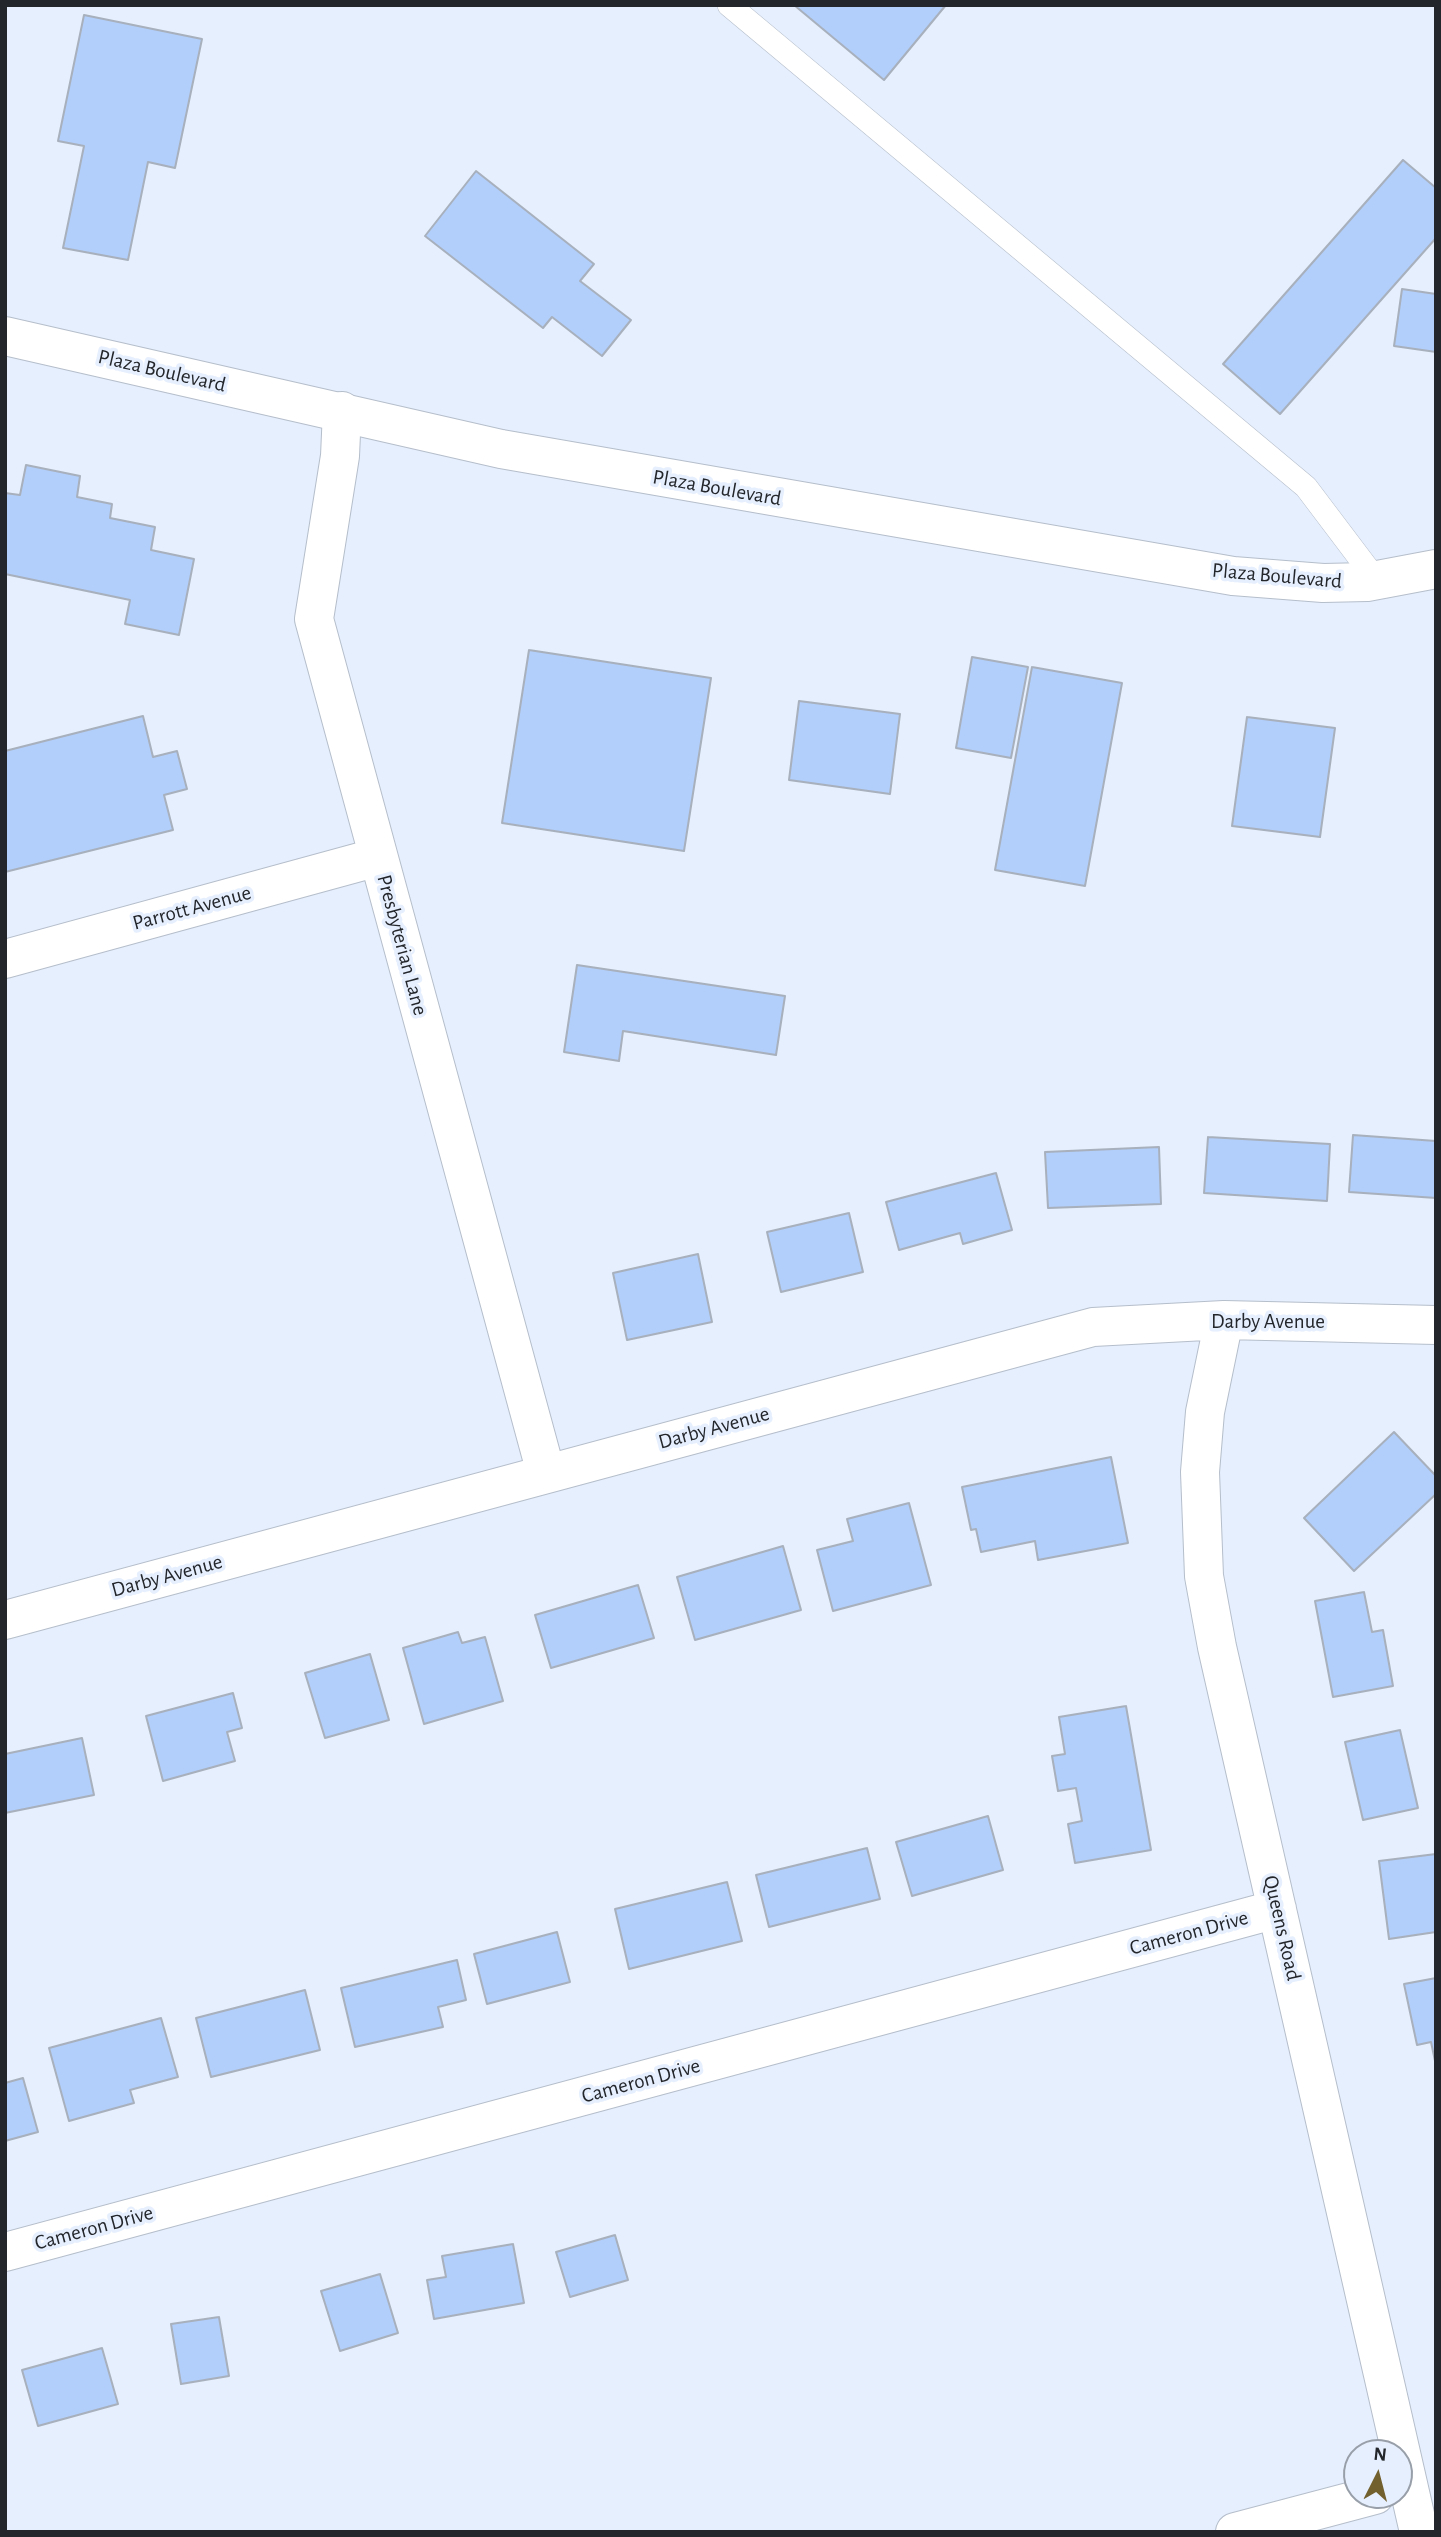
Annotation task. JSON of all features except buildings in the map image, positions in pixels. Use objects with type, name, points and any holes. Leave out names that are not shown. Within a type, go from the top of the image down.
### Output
[{"type":"street","name":"Plaza Boulevard","points":[[5,337],[526,454],[1233,576],[1323,583],[1377,581],[1436,569]]},
{"type":"street","name":"Presbyterian Lane","points":[[342,411],[340,456],[314,619],[546,1473]]},
{"type":"street","name":"Parrott Avenue","points":[[5,959],[378,857]]},
{"type":"street","name":"Darby Avenue","points":[[5,1620],[1093,1327],[1224,1320],[1436,1325]]},
{"type":"street","name":"Queens Road","points":[[1224,1320],[1205,1412],[1200,1472],[1204,1577],[1277,1909],[1384,2439]]},
{"type":"street","name":"Cameron Drive","points":[[5,2252],[1277,1909]]},
{"type":"street","points":[[1235,2532],[1343,2503]]},
{"type":"street","name":"Queens Road","points":[[1405,2509],[1419,2532]]},
{"type":"lane","points":[[729,5],[1306,486],[1377,581]]}]
